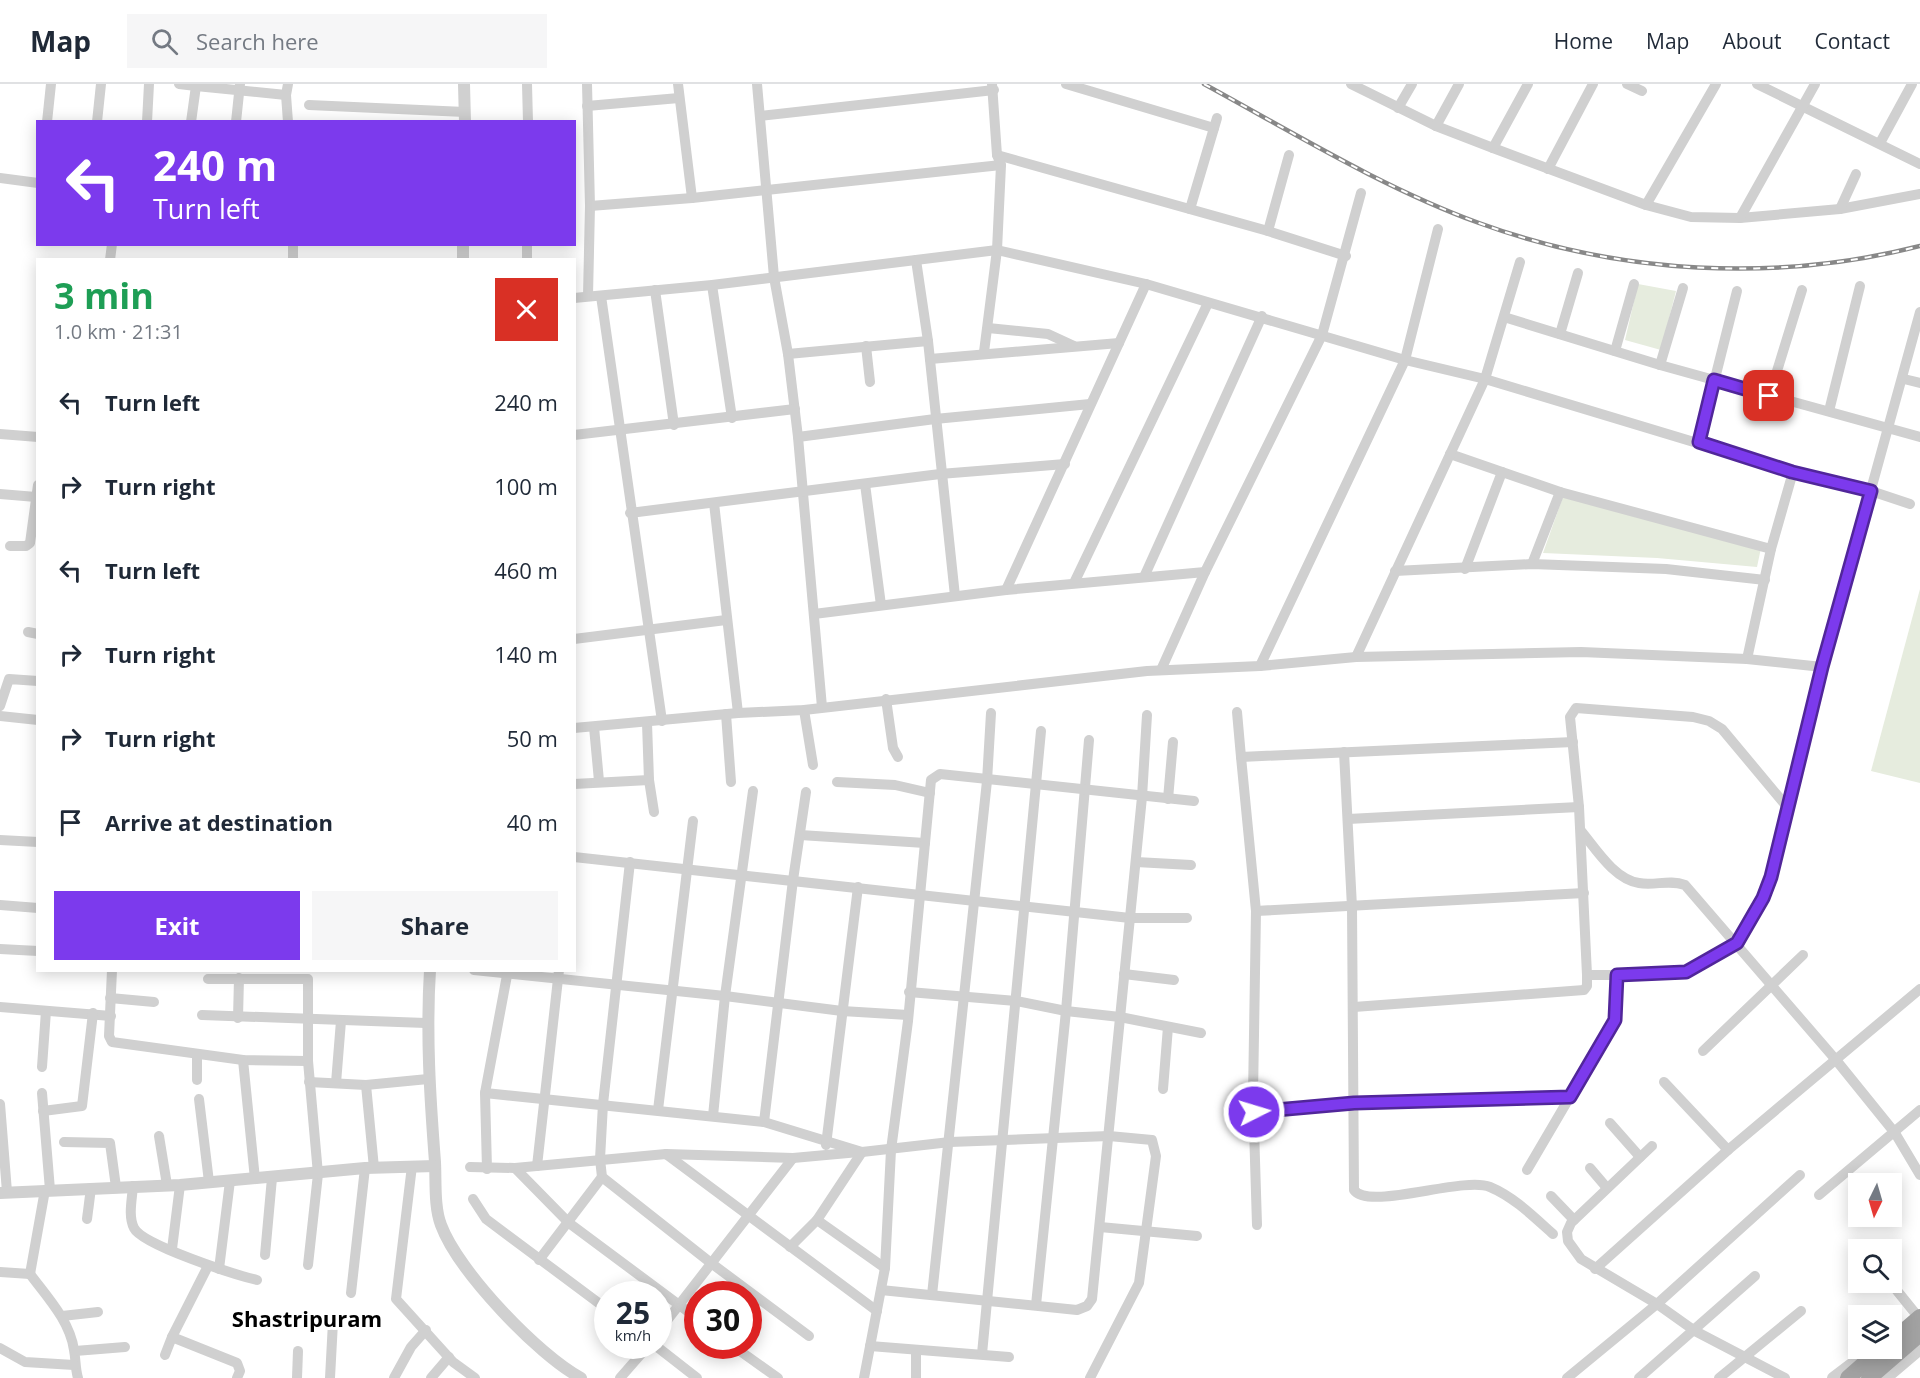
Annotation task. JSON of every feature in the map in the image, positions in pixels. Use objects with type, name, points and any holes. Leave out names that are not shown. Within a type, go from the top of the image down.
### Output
[{"type":"highway","points":[[1902,1330],[1918,1312]]},
{"type":"highway","points":[[1869,1378],[1920,1334]]},
{"type":"highway","points":[[1848,1378],[1870,1359]]},
{"type":"street","points":[[47,120],[51,84]]},
{"type":"street","points":[[97,120],[101,84]]},
{"type":"street","points":[[147,120],[149,84]]},
{"type":"street","points":[[179,84],[287,89],[288,120]]},
{"type":"street","points":[[309,105],[465,117],[464,84]]},
{"type":"street","points":[[527,84],[528,120]]},
{"type":"street","points":[[587,84],[590,206],[588,296]]},
{"type":"street","points":[[678,84],[692,198]]},
{"type":"street","points":[[757,84],[774,277],[788,354],[798,437],[822,707]]},
{"type":"street","points":[[1066,84],[1215,123],[1190,208]]},
{"type":"street","points":[[1351,84],[1436,126],[1646,205],[1691,217],[1740,218],[1840,209],[1920,194]]},
{"type":"street","points":[[1398,108],[1412,84]]},
{"type":"street","points":[[1436,126],[1459,84]]},
{"type":"street","points":[[1493,148],[1528,84]]},
{"type":"street","points":[[1548,169],[1593,84]]},
{"type":"street","points":[[1627,84],[1642,91]]},
{"type":"street","points":[[1646,205],[1716,84]]},
{"type":"street","points":[[1757,84],[1920,164]]},
{"type":"street","points":[[1740,218],[1815,84]]},
{"type":"street","points":[[1880,143],[1912,84]]},
{"type":"street","points":[[191,120],[196,85]]},
{"type":"street","points":[[236,120],[239,87]]},
{"type":"street","points":[[760,116],[993,87],[999,160],[997,250],[984,352]]},
{"type":"street","points":[[587,106],[680,98]]},
{"type":"street","points":[[1268,231],[1289,155]]},
{"type":"street","points":[[590,206],[692,198],[999,160],[1190,208],[1346,256]]},
{"type":"street","points":[[1840,209],[1856,174]]},
{"type":"street","points":[[0,178],[36,183]]},
{"type":"street","points":[[1161,670],[1205,572],[1323,335],[1361,193]]},
{"type":"street","points":[[1260,666],[1405,360],[1438,229]]},
{"type":"street","points":[[576,298],[712,285],[997,250],[1146,284],[1208,303],[1262,316],[1405,360],[1485,379],[1792,472],[1871,491],[1910,504]]},
{"type":"street","points":[[916,260],[928,341],[940,474],[955,596]]},
{"type":"street","points":[[1356,657],[1485,379],[1520,262]]},
{"type":"street","points":[[1560,334],[1578,273]]},
{"type":"street","points":[[1006,590],[1146,284]]},
{"type":"street","points":[[1615,351],[1634,284]]},
{"type":"street","points":[[712,285],[732,418]]},
{"type":"street","points":[[1829,411],[1860,286]]},
{"type":"street","points":[[1660,365],[1683,288]]},
{"type":"street","points":[[655,290],[674,424]]},
{"type":"street","points":[[1769,396],[1802,290]]},
{"type":"street","points":[[1699,442],[1737,291]]},
{"type":"street","points":[[601,296],[630,513],[662,721]]},
{"type":"street","points":[[1074,583],[1208,303]]},
{"type":"street","points":[[1144,577],[1262,316]]},
{"type":"street","points":[[1504,317],[1660,365],[1920,437]]},
{"type":"street","points":[[1587,975],[1686,972],[1737,943],[1763,898],[1788,808],[1822,667],[1904,379],[1919,318]]},
{"type":"street","points":[[988,328],[1048,334],[1074,346]]},
{"type":"street","points":[[788,354],[928,341]]},
{"type":"street","points":[[930,359],[984,352],[1119,343]]},
{"type":"street","points":[[866,346],[870,382]]},
{"type":"street","points":[[1904,379],[1920,383]]},
{"type":"street","points":[[798,437],[935,419],[1090,404]]},
{"type":"street","points":[[576,435],[795,409]]},
{"type":"street","points":[[0,434],[36,437]]},
{"type":"street","points":[[1450,454],[1560,492],[1772,549]]},
{"type":"street","points":[[630,513],[940,474],[1065,464]]},
{"type":"street","points":[[1465,568],[1502,472]]},
{"type":"street","points":[[1747,659],[1792,472]]},
{"type":"street","points":[[865,484],[881,605]]},
{"type":"street","points":[[1532,564],[1560,492]]},
{"type":"street","points":[[0,494],[36,497],[30,543],[26,546],[10,546]]},
{"type":"street","points":[[714,503],[726,620],[732,714],[731,782]]},
{"type":"street","points":[[1395,571],[1532,564],[1666,569],[1765,580]]},
{"type":"street","points":[[814,614],[1006,590],[1205,572]]},
{"type":"street","points":[[576,639],[726,620]]},
{"type":"street","points":[[576,728],[804,710],[886,699],[1161,670],[1260,666],[1356,657],[1581,652],[1747,659],[1822,667]]},
{"type":"street","points":[[0,706],[9,679],[36,681]]},
{"type":"street","points":[[886,699],[893,748],[898,757]]},
{"type":"street","points":[[1354,1007],[1579,992],[1587,986],[1580,807],[1570,717],[1576,708],[1693,717],[1709,721],[1722,729],[1788,808]]},
{"type":"street","points":[[804,710],[813,765]]},
{"type":"street","points":[[1237,712],[1256,911],[1254,1112],[1257,1225]]},
{"type":"street","points":[[932,1295],[975,901],[991,713]]},
{"type":"street","points":[[881,1290],[1077,1310],[1087,1306],[1092,1299],[1136,862],[1147,715]]},
{"type":"street","points":[[0,716],[36,720]]},
{"type":"street","points":[[647,723],[649,780],[654,812]]},
{"type":"street","points":[[594,727],[599,782]]},
{"type":"street","points":[[982,1354],[1041,731]]},
{"type":"street","points":[[1036,1305],[1054,1139],[1089,740]]},
{"type":"street","points":[[1168,799],[1173,742]]},
{"type":"street","points":[[1241,757],[1573,742]]},
{"type":"street","points":[[1344,752],[1352,907],[1356,1193],[1389,1197],[1455,1186],[1488,1186],[1527,1210],[1553,1234]]},
{"type":"street","points":[[864,1378],[885,1268],[891,1150],[908,1015],[932,780],[940,774],[987,781],[1194,801]]},
{"type":"street","points":[[576,784],[649,780]]},
{"type":"street","points":[[837,782],[895,785],[930,793]]},
{"type":"street","points":[[713,1116],[725,996],[753,791]]},
{"type":"street","points":[[764,1122],[806,792]]},
{"type":"street","points":[[1348,819],[1580,807]]},
{"type":"street","points":[[658,1110],[693,822]]},
{"type":"street","points":[[1581,831],[1618,873],[1628,879],[1638,883],[1674,881],[1685,885],[1836,1060],[1895,1133],[1920,1175]]},
{"type":"street","points":[[800,835],[925,843]]},
{"type":"street","points":[[0,840],[36,842]]},
{"type":"street","points":[[576,859],[630,862],[1130,918],[1187,918]]},
{"type":"street","points":[[630,862],[603,1104],[600,1159],[603,1177],[711,1263],[809,1336]]},
{"type":"street","points":[[1136,862],[1191,865]]},
{"type":"street","points":[[822,1155],[828,1140],[858,887]]},
{"type":"street","points":[[1256,911],[1584,893]]},
{"type":"street","points":[[0,905],[36,908]]},
{"type":"street","points":[[0,949],[36,951]]},
{"type":"street","points":[[1702,1052],[1803,955]]},
{"type":"street","points":[[112,972],[110,1036],[118,1044],[243,1060],[308,1061]]},
{"type":"street","points":[[430,972],[426,1023],[428,1079],[440,1224],[468,1270],[528,1338],[565,1374],[581,1378]]},
{"type":"street","points":[[487,1168],[485,1093],[508,972],[559,974],[615,984],[779,1004],[908,1015]]},
{"type":"street","points":[[208,979],[274,974],[308,980],[309,1082],[318,1174],[308,1265]]},
{"type":"street","points":[[537,1166],[559,974]]},
{"type":"street","points":[[1124,974],[1174,980]]},
{"type":"street","points":[[1527,1170],[1615,1020],[1617,975]]},
{"type":"street","points":[[238,1018],[239,978]]},
{"type":"street","points":[[1595,1269],[1728,1150],[1920,989]]},
{"type":"street","points":[[909,992],[1016,1001],[1066,1011],[1120,1017],[1201,1033]]},
{"type":"street","points":[[110,998],[154,1002]]},
{"type":"street","points":[[0,1007],[111,1016]]},
{"type":"street","points":[[42,1067],[46,1011]]},
{"type":"street","points":[[43,1111],[82,1106],[93,1013]]},
{"type":"street","points":[[202,1015],[426,1023]]},
{"type":"street","points":[[336,1083],[341,1021]]},
{"type":"street","points":[[1163,1089],[1168,1027]]},
{"type":"street","points":[[197,1054],[197,1080]]},
{"type":"street","points":[[243,1060],[255,1179]]},
{"type":"street","points":[[309,1082],[366,1084],[428,1079]]},
{"type":"street","points":[[1664,1082],[1728,1150]]},
{"type":"street","points":[[351,1293],[369,1168],[366,1084]]},
{"type":"street","points":[[42,1093],[47,1190],[30,1274],[62,1316],[75,1351],[74,1365],[78,1378]]},
{"type":"street","points":[[485,1093],[764,1122],[802,1136],[828,1140],[862,1152]]},
{"type":"street","points":[[1254,1112],[1354,1103],[1570,1097]]},
{"type":"street","points":[[199,1099],[209,1182]]},
{"type":"street","points":[[0,1104],[3,1192],[180,1185],[369,1168],[435,1166]]},
{"type":"street","points":[[1819,1196],[1920,1110]]},
{"type":"street","points":[[1610,1123],[1640,1157]]},
{"type":"street","points":[[159,1136],[167,1185]]},
{"type":"street","points":[[470,1167],[515,1168],[666,1154],[793,1158],[891,1150],[950,1142],[1109,1136],[1145,1137],[1152,1140],[1155,1146],[1139,1283],[1090,1378]]},
{"type":"street","points":[[64,1142],[110,1143],[116,1187]]},
{"type":"street","points":[[1652,1146],[1574,1220],[1567,1232],[1568,1241],[1575,1254],[1595,1269],[1657,1304],[1695,1331],[1785,1378]]},
{"type":"street","points":[[790,1246],[817,1220],[862,1152]]},
{"type":"street","points":[[666,1154],[877,1311]]},
{"type":"street","points":[[672,1315],[711,1263],[750,1217],[793,1158]]},
{"type":"street","points":[[412,1166],[396,1299],[449,1357],[475,1378]]},
{"type":"street","points":[[515,1168],[569,1223],[684,1308]]},
{"type":"street","points":[[1590,1168],[1607,1188]]},
{"type":"street","points":[[1567,1378],[1657,1304],[1800,1175]]},
{"type":"street","points":[[539,1260],[603,1177]]},
{"type":"street","points":[[265,1255],[272,1178]]},
{"type":"street","points":[[165,1355],[172,1337],[213,1267],[230,1181]]},
{"type":"street","points":[[172,1249],[180,1185]]},
{"type":"street","points":[[134,1186],[130,1219],[135,1230],[148,1240],[213,1267],[257,1280]]},
{"type":"street","points":[[87,1219],[91,1188]]},
{"type":"street","points":[[1551,1196],[1574,1220]]},
{"type":"street","points":[[472,1199],[486,1219],[594,1300]]},
{"type":"street","points":[[817,1220],[885,1268]]},
{"type":"street","points":[[1100,1227],[1197,1236]]},
{"type":"street","points":[[0,1272],[30,1274]]},
{"type":"street","points":[[1639,1378],[1755,1276]]},
{"type":"street","points":[[1900,1293],[1918,1312],[1902,1326]]},
{"type":"street","points":[[1719,1378],[1800,1311]]},
{"type":"street","points":[[62,1316],[98,1312]]},
{"type":"street","points":[[330,1378],[333,1322]]},
{"type":"street","points":[[394,1378],[411,1347],[426,1330]]},
{"type":"street","points":[[172,1337],[237,1363],[240,1371],[237,1378]]},
{"type":"street","points":[[870,1346],[1010,1357]]},
{"type":"street","points":[[75,1351],[125,1347]]},
{"type":"street","points":[[0,1348],[26,1362],[74,1365]]},
{"type":"street","points":[[1886,1378],[1920,1348]]},
{"type":"street","points":[[297,1378],[298,1351]]},
{"type":"street","points":[[916,1351],[916,1378]]},
{"type":"street","points":[[431,1378],[449,1357]]},
{"type":"street","points":[[672,1358],[697,1378]]},
{"type":"street","points":[[620,1378],[637,1359]]},
{"type":"street","points":[[752,1359],[778,1378]]},
{"type":"street","points":[[1833,1378],[1858,1359]]},
{"type":"shaded area","points":[[1638,284],[1676,291],[1661,350],[1625,340]]},
{"type":"shaded area","points":[[1565,491],[1761,548],[1757,567],[1657,558],[1543,553]]},
{"type":"shaded area","points":[[1920,589],[1920,783],[1871,771]]},
{"type":"railway","points":[[1204,84],[1339,159],[1443,209],[1532,240],[1587,253],[1698,268],[1754,268],[1810,265],[1865,258],[1920,246]]},
{"type":"district","name":"Shastripuram","points":[[307,1318]]},
{"type":"route","points":[[1254,1112],[1354,1103],[1570,1097],[1615,1020],[1617,975],[1667,975],[1686,972],[1737,943],[1763,898],[1771,877],[1822,667],[1871,491],[1792,472],[1699,442],[1714,380],[1769,396]]}]
